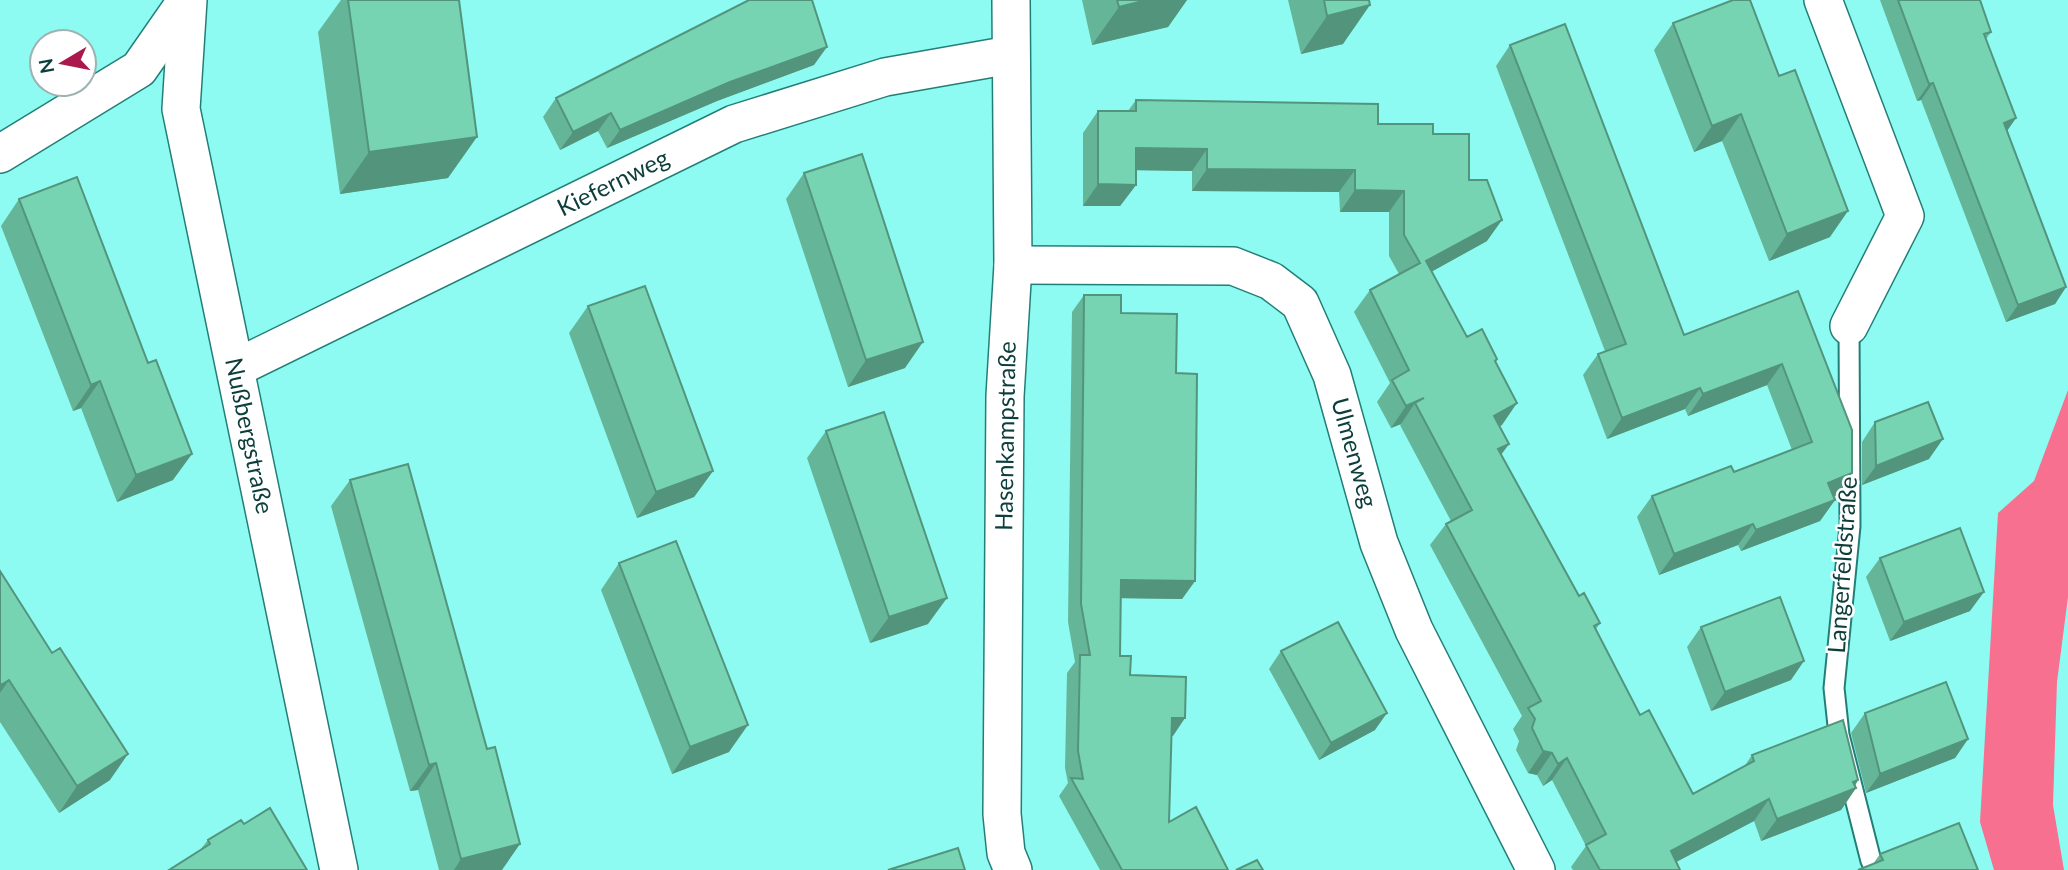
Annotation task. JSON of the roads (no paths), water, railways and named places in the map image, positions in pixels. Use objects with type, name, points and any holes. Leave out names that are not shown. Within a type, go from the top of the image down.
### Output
[{"type":"street","points":[[0,154],[139,69],[187,0]]},
{"type":"street","name":"Nußbergstraße","points":[[187,0],[181,109],[339,870]]},
{"type":"street","name":"Hasenkampstraße","points":[[1011,0],[1013,265],[1005,396],[1002,814],[1006,853],[1013,870]]},
{"type":"street","name":"Langerfeldstraße","points":[[1823,0],[1905,216],[1849,326]]},
{"type":"street","name":"Kiefernweg","points":[[236,368],[734,124],[885,77],[1010,55]]},
{"type":"street","name":"Ulmenweg","points":[[1013,265],[1233,266],[1271,281],[1300,303],[1332,375],[1379,543],[1414,630],[1536,870]]},
{"type":"lane","name":"Langerfeldstraße","points":[[1849,326],[1850,526],[1834,688],[1839,735],[1871,861]]}]
